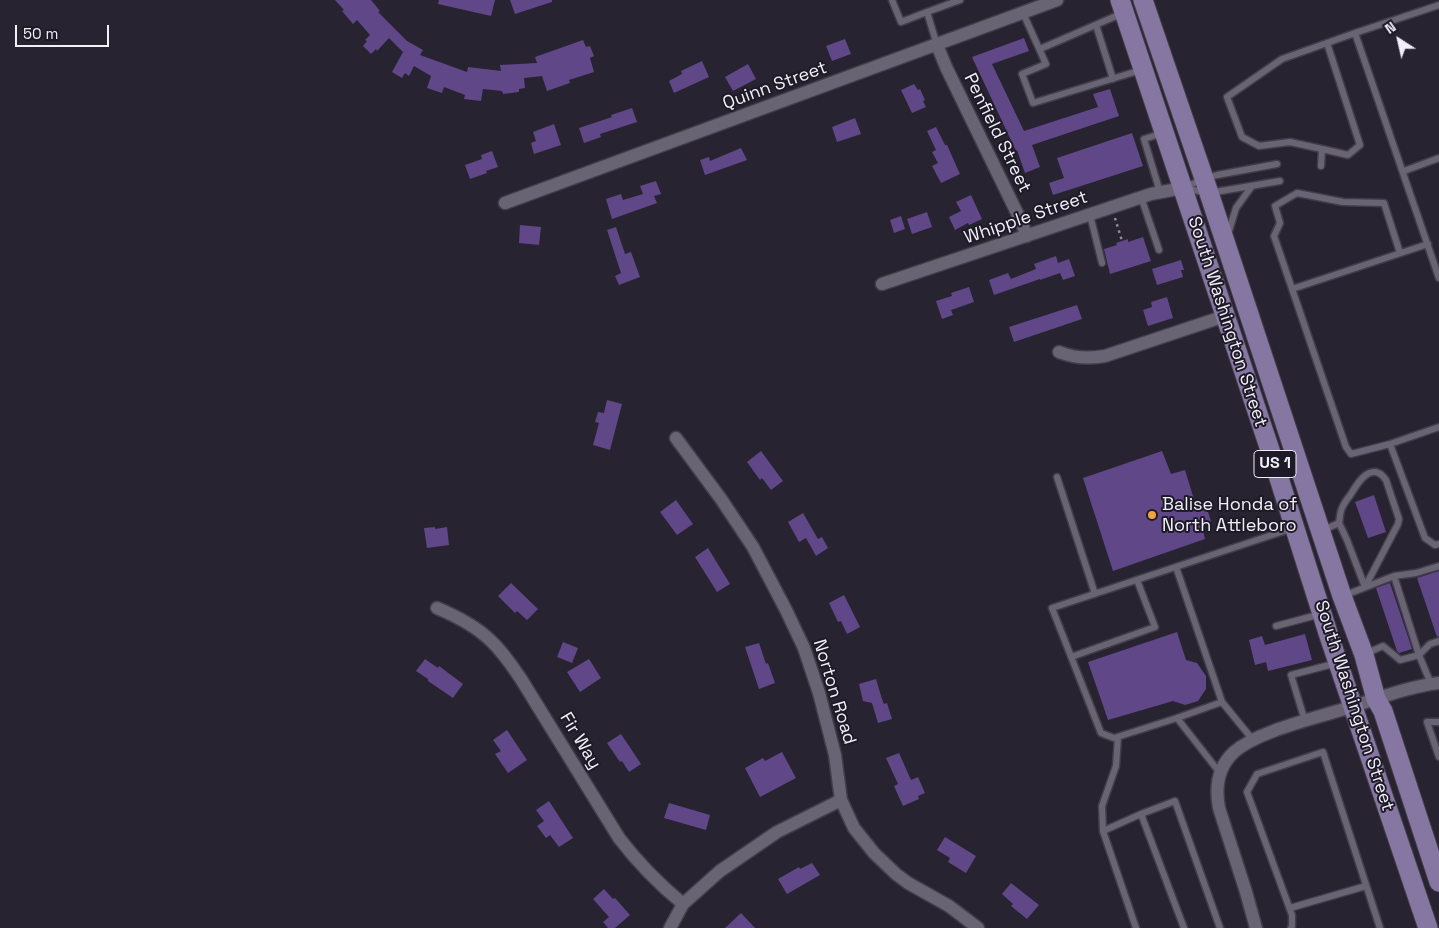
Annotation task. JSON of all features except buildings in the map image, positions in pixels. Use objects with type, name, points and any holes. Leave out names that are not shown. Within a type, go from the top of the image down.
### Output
[{"type":"main road","name":"South Washington Street","points":[[1143,0],[1207,186],[1320,531],[1364,655],[1376,699],[1383,711],[1439,882]]},
{"type":"main road","name":"South Washington Street","points":[[1122,6],[1295,527],[1338,663],[1428,928]]},
{"type":"street","name":"Quinn Street","points":[[505,203],[1057,0]]},
{"type":"street","name":"Penfield Street","points":[[937,45],[1027,236]]},
{"type":"street","name":"Whipple Street","points":[[882,284],[1141,198],[1183,188]]},
{"type":"street","points":[[1059,352],[1068,356],[1092,358],[1105,356],[1225,316]]},
{"type":"street","name":"Norton Road","points":[[676,438],[704,475],[753,547],[804,648],[819,693],[835,755],[841,800],[854,828],[874,853],[908,884],[949,906],[978,928]]},
{"type":"street","name":"Fir Way","points":[[437,608],[474,627],[491,640],[507,659],[619,838],[660,885],[683,904]]},
{"type":"street","points":[[1256,928],[1216,795],[1220,773],[1233,753],[1265,734],[1408,689],[1435,683]]},
{"type":"street","points":[[670,928],[683,904],[720,871],[778,832],[841,800]]},
{"type":"lane","points":[[892,0],[901,22],[960,0]]},
{"type":"lane","points":[[1327,43],[1360,145],[1348,155],[1290,142],[1259,146],[1242,137],[1227,97],[1282,59],[1355,33],[1439,5]]},
{"type":"lane","points":[[1040,49],[1096,25],[1122,6]]},
{"type":"lane","points":[[927,12],[937,45]]},
{"type":"lane","points":[[1023,13],[1046,64],[1022,74],[1033,103],[1143,69]]},
{"type":"lane","points":[[1096,25],[1113,79]]},
{"type":"lane","points":[[1355,33],[1404,171],[1439,278]]},
{"type":"lane","points":[[1160,192],[1144,139],[1164,133]]},
{"type":"lane","points":[[1321,166],[1322,149]]},
{"type":"lane","points":[[1404,171],[1439,158]]},
{"type":"lane","points":[[1183,188],[1207,186],[1217,175],[1277,164]]},
{"type":"lane","points":[[1183,188],[1252,186],[1280,181]]},
{"type":"lane","points":[[1225,242],[1236,208],[1252,186]]},
{"type":"lane","points":[[1400,253],[1384,203],[1343,202],[1297,193],[1275,206],[1280,223],[1274,236],[1346,447],[1351,454],[1390,444],[1439,427]]},
{"type":"lane","points":[[1141,198],[1160,250]]},
{"type":"lane","points":[[1090,215],[1102,263]]},
{"type":"lane","points":[[1292,289],[1428,244]]},
{"type":"lane","points":[[1390,444],[1425,538],[1435,545],[1439,544]]},
{"type":"lane","points":[[1376,472],[1386,480],[1399,519],[1365,587],[1348,540],[1339,523],[1342,508],[1363,476],[1376,472]]},
{"type":"lane","points":[[1057,477],[1095,594]]},
{"type":"lane","points":[[1320,531],[1339,523]]},
{"type":"lane","points":[[1222,702],[1118,737],[1114,738],[1101,733],[1052,608],[1295,527]]},
{"type":"lane","points":[[1342,596],[1394,576],[1416,573],[1439,566]]},
{"type":"lane","points":[[1176,567],[1222,702],[1253,740]]},
{"type":"lane","points":[[1394,576],[1419,655],[1435,683]]},
{"type":"lane","points":[[1071,657],[1155,627],[1137,580]]},
{"type":"lane","points":[[1276,626],[1322,614]]},
{"type":"lane","points":[[1364,655],[1383,646],[1400,660],[1419,655],[1430,644],[1439,641]]},
{"type":"lane","points":[[1305,721],[1291,676],[1338,663]]},
{"type":"lane","points":[[1177,718],[1220,773]]},
{"type":"lane","points":[[1439,722],[1427,722],[1439,758]]},
{"type":"lane","points":[[1118,737],[1116,766],[1102,806],[1103,832],[1136,928]]},
{"type":"lane","points":[[1291,928],[1292,915],[1290,908],[1247,792],[1256,774],[1323,752],[1380,928]]},
{"type":"lane","points":[[1103,832],[1175,801],[1220,928]]},
{"type":"lane","points":[[1142,814],[1184,928]]},
{"type":"lane","points":[[1290,908],[1366,886]]},
{"type":"path","points":[[1111,208],[1122,241]]},
{"type":"place","name":"Balise Honda of North Attleboro","points":[[1152,515]]}]
